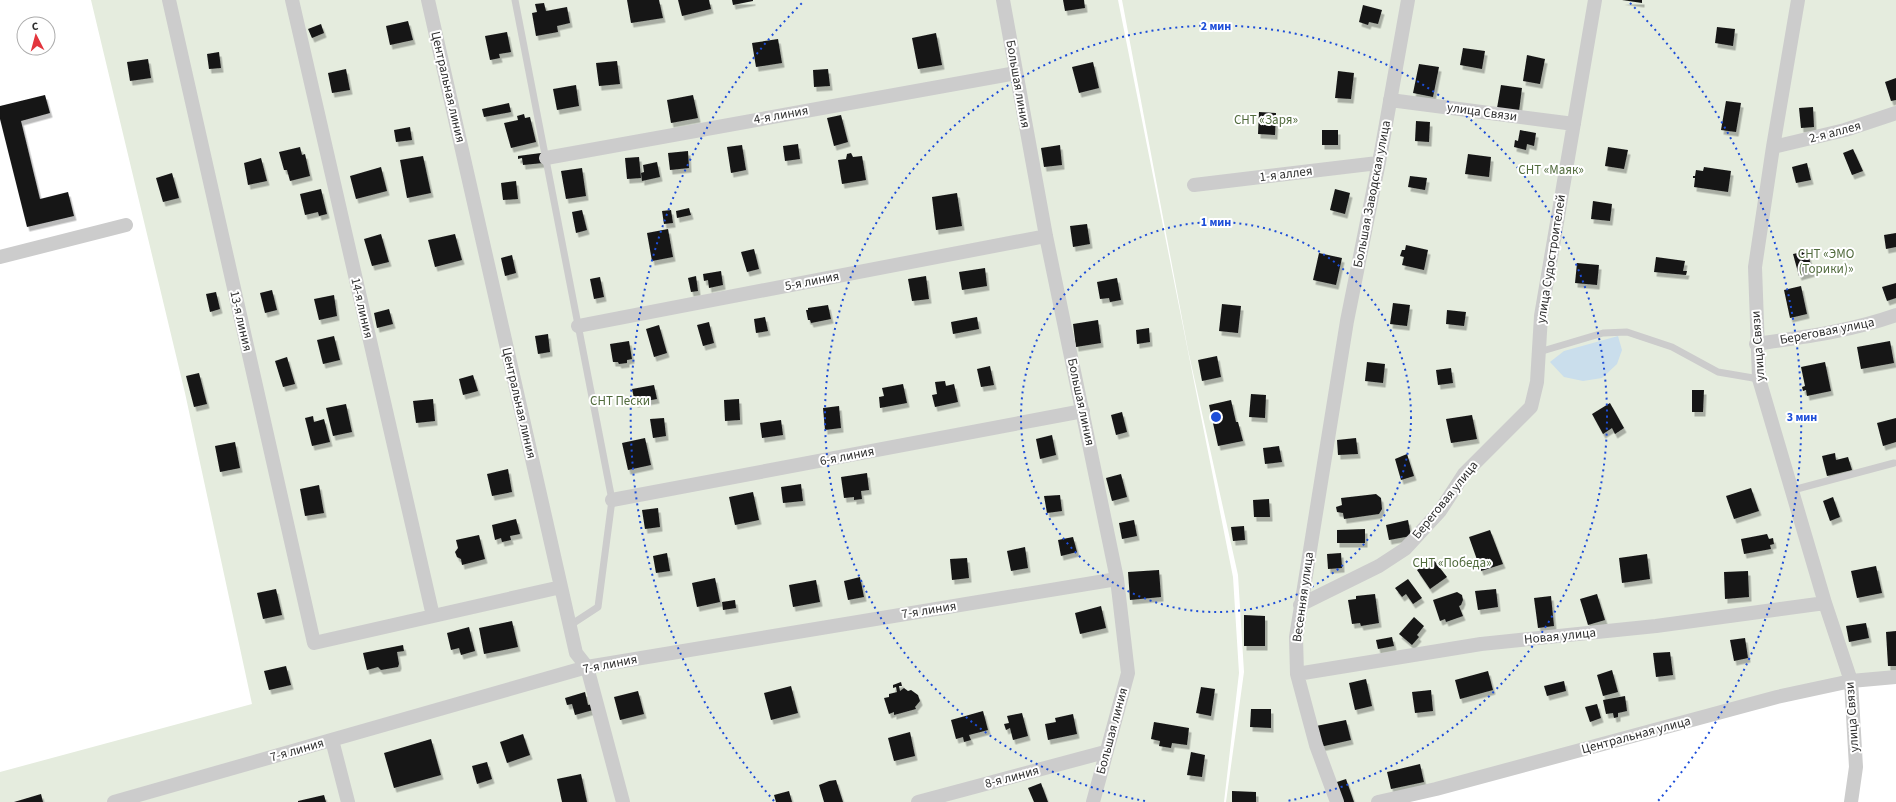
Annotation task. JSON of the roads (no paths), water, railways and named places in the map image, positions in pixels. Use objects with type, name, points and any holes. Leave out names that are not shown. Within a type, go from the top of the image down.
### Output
[{"type":"street","name":"13-я линия","points":[[169,0],[314,643],[433,616]]},
{"type":"street","name":"14-я линия","points":[[292,0],[433,616]]},
{"type":"street","name":"Центральная линия","points":[[428,0],[576,653],[587,667],[623,802]]},
{"type":"street","name":"Большая линия","points":[[1003,0],[1046,236],[1117,579],[1128,673],[1105,752],[1093,802]]},
{"type":"street","name":"Большая Заводская улица","points":[[1336,388],[1347,321],[1408,0]]},
{"type":"street","name":"улица Судостроителей","points":[[1539,352],[1541,316],[1595,0]]},
{"type":"street","name":"улица Связи","points":[[1798,0],[1796,22],[1773,147],[1755,267],[1756,344],[1759,379],[1793,490],[1825,603],[1851,680],[1856,767],[1851,802]]},
{"type":"street","name":"4-я линия","points":[[546,158],[1016,73]]},
{"type":"street","name":"улица Связи","points":[[1390,100],[1574,124]]},
{"type":"street","name":"2-я аллея","points":[[1773,147],[1845,130],[1896,113]]},
{"type":"street","name":"1-я аллея","points":[[1194,185],[1378,163]]},
{"type":"street","points":[[0,257],[126,225]]},
{"type":"street","name":"5-я линия","points":[[578,326],[1046,236]]},
{"type":"street","name":"Береговая улица","points":[[1756,344],[1825,334],[1874,323],[1896,315]]},
{"type":"street","name":"Береговая улица","points":[[1300,605],[1379,566],[1405,549],[1440,512],[1464,474],[1531,407],[1537,382],[1539,352]]},
{"type":"street","name":"Весенняя улица","points":[[1336,388],[1300,605],[1296,637],[1296,674],[1316,745],[1337,802]]},
{"type":"street","name":"6-я линия","points":[[612,500],[1083,412]]},
{"type":"street","name":"7-я линия","points":[[114,802],[587,667],[1117,579]]},
{"type":"street","points":[[433,616],[561,587]]},
{"type":"street","name":"Новая улица","points":[[1296,674],[1481,644],[1656,626],[1825,603]]},
{"type":"street","name":"Центральная улица","points":[[1378,802],[1436,789],[1777,697],[1851,680],[1896,677]]},
{"type":"street","points":[[332,740],[348,802]]},
{"type":"street","name":"8-я линия","points":[[918,802],[1105,752]]},
{"type":"lane","points":[[515,0],[612,500],[598,607],[570,626]]},
{"type":"lane","points":[[1539,352],[1603,333],[1627,332],[1672,347],[1718,372],[1759,379]]},
{"type":"lane","points":[[1793,490],[1894,464]]},
{"type":"water","points":[[1618,336],[1622,350],[1617,364],[1602,378],[1583,381],[1564,377],[1550,362],[1564,351]]},
{"type":"park label","name":"СНТ «Заря»","points":[[1266,120]]},
{"type":"park label","name":"СНТ «Маяк»","points":[[1551,170]]},
{"type":"park label","name":"СНТ «ЭМО (Торики)»","points":[[1826,262]]},
{"type":"park label","name":"СНТ Пески","points":[[620,401]]},
{"type":"park label","name":"СНТ «Победа»","points":[[1452,563]]}]
